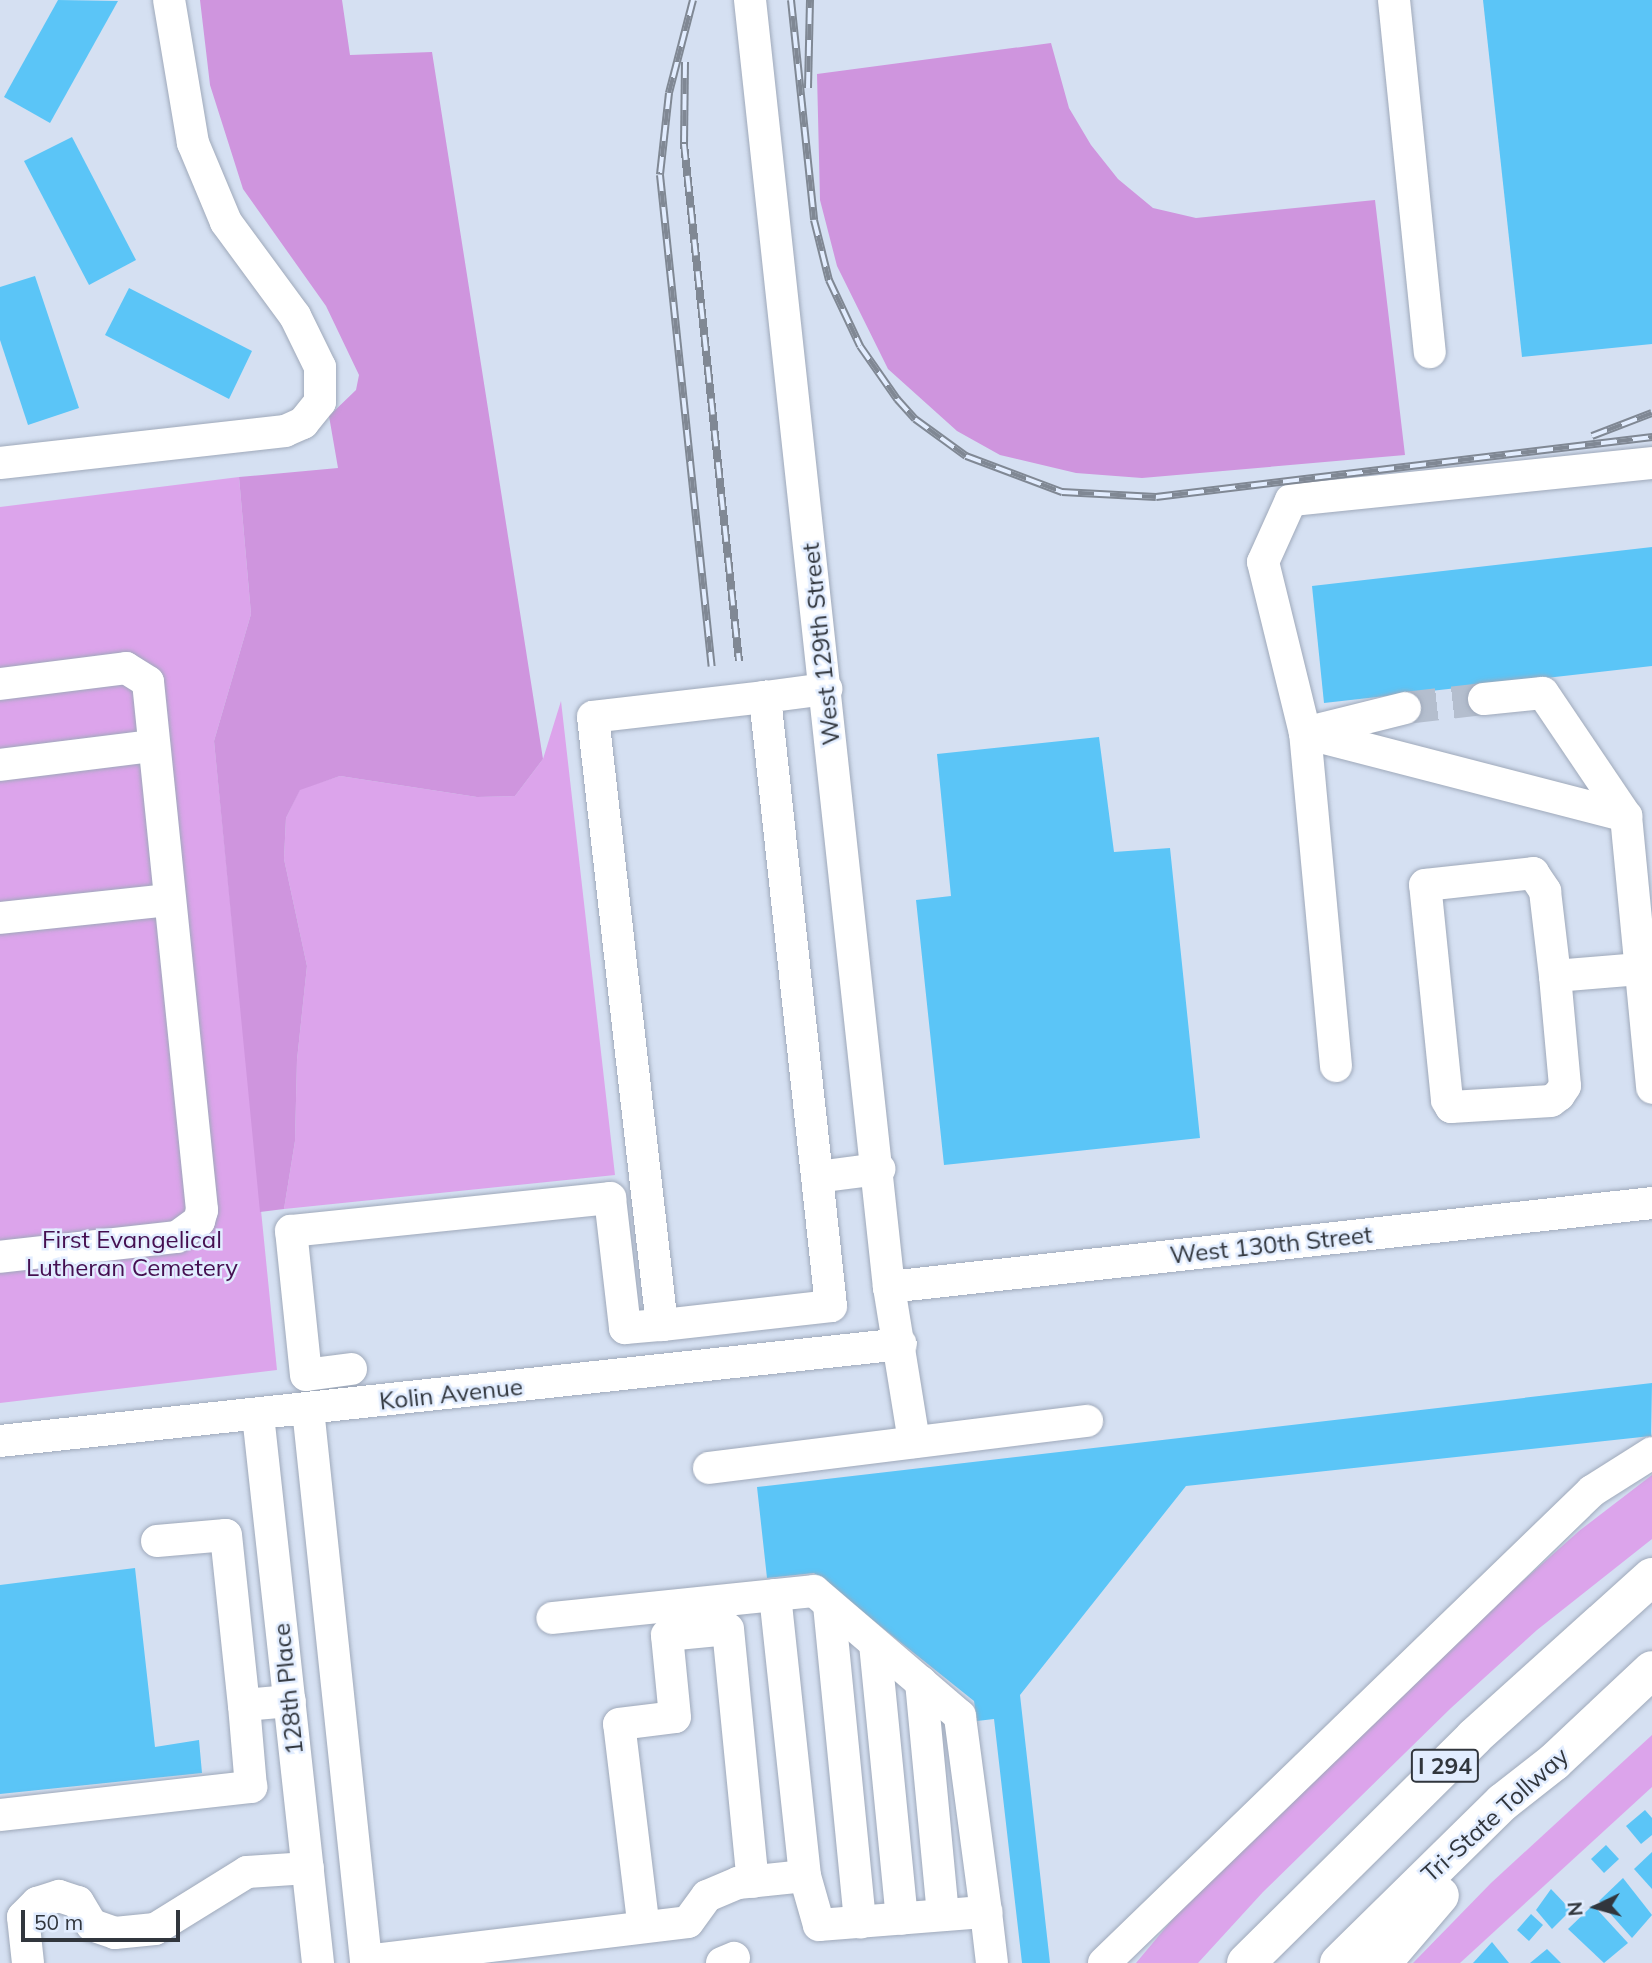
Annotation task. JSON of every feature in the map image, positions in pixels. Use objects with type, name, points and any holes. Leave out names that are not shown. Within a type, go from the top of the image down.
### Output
[{"type":"highway","name":"I 294","points":[[1246,1963],[1474,1737],[1652,1577]]},
{"type":"highway","name":"Tri-State Tollway","points":[[1339,1963],[1503,1802],[1553,1762],[1652,1670]]},
{"type":"highway","points":[[1382,1963],[1553,1762]]},
{"type":"street","points":[[0,463],[285,431],[303,423],[320,402],[320,368],[295,316],[226,222],[193,143],[169,0]]},
{"type":"street","name":"West 129th Street","points":[[750,0],[879,1169],[889,1287],[901,1345],[914,1442]]},
{"type":"street","points":[[1394,0],[1430,352]]},
{"type":"street","points":[[1336,1066],[1305,733],[1263,562],[1291,500],[1652,463]]},
{"type":"street","points":[[0,684],[135,670],[151,690],[153,746],[202,1210],[199,1221],[177,1237],[0,1257]]},
{"type":"street","points":[[662,1325],[593,717],[826,689]]},
{"type":"street","points":[[1484,699],[1544,693],[1626,816],[1652,1088]]},
{"type":"street","points":[[351,1369],[306,1376],[291,1231],[610,1198],[625,1328],[831,1306],[765,696]]},
{"type":"street","points":[[1305,733],[1405,708]]},
{"type":"street","points":[[1305,733],[1626,816]]},
{"type":"street","points":[[0,765],[153,746]]},
{"type":"street","points":[[1533,873],[1545,891],[1555,976],[1565,1086],[1559,1095],[1551,1101],[1451,1107],[1447,1100],[1424,885],[1533,873]]},
{"type":"street","points":[[0,918],[169,900]]},
{"type":"street","points":[[1555,976],[1640,969]]},
{"type":"street","points":[[817,1177],[879,1169]]},
{"type":"street","name":"West 130th Street","points":[[889,1287],[1652,1203]]},
{"type":"street","name":"Kolin Avenue","points":[[0,1441],[901,1345]]},
{"type":"street","points":[[308,1409],[358,1962],[688,1922],[707,1896],[753,1882],[805,1876]]},
{"type":"street","name":"128th Place","points":[[258,1415],[318,1963]]},
{"type":"street","points":[[709,1468],[1087,1421]]},
{"type":"street","points":[[1104,1963],[1592,1491],[1652,1453]]},
{"type":"street","points":[[0,1815],[251,1787],[226,1535],[156,1542]]},
{"type":"street","points":[[552,1618],[814,1591],[960,1716],[992,1963]]},
{"type":"street","points":[[775,1595],[805,1876],[819,1925],[986,1912]]},
{"type":"street","points":[[829,1605],[860,1922]]},
{"type":"street","points":[[642,1913],[619,1724],[676,1717],[667,1635],[728,1629],[753,1882]]},
{"type":"street","points":[[876,1644],[902,1919]]},
{"type":"street","points":[[921,1682],[943,1915]]},
{"type":"street","points":[[244,1705],[289,1701]]},
{"type":"street","points":[[27,1963],[23,1917],[37,1903],[58,1896],[78,1902],[92,1925],[116,1933],[155,1929],[247,1872],[308,1868]]},
{"type":"green space","name":"First Evangelical Lutheran Cemetery","points":[[239,477],[251,614],[214,741],[277,1370],[0,1403],[0,507]]},
{"type":"green space","points":[[561,701],[615,1175],[284,1209],[295,1141],[297,1060],[307,966],[284,859],[286,818],[300,789],[340,776],[477,797],[515,796],[543,759]]},
{"type":"green space","points":[[1652,1475],[1652,1539],[1537,1630],[1451,1708],[1263,1892],[1198,1963],[1136,1963],[1177,1914],[1433,1661],[1579,1531]]},
{"type":"green space","points":[[1652,1735],[1652,1787],[1460,1963],[1413,1963],[1491,1883]]},
{"type":"shaded area","points":[[200,0],[342,0],[350,55],[432,52],[543,759],[515,796],[477,797],[340,776],[300,790],[286,818],[284,859],[307,966],[297,1060],[295,1141],[284,1209],[260,1212],[214,741],[251,614],[239,477],[338,468],[329,416],[356,390],[359,375],[326,306],[243,189],[210,85]]},
{"type":"shaded area","points":[[1051,43],[1069,108],[1091,145],[1118,179],[1153,208],[1196,218],[1375,200],[1405,455],[1142,478],[1076,473],[1000,455],[957,431],[888,369],[837,266],[820,200],[817,74]]},
{"type":"building","points":[[58,0],[118,1],[50,123],[4,97]]},
{"type":"building","points":[[1483,0],[1652,0],[1652,344],[1522,357]]},
{"type":"building","points":[[72,137],[136,260],[89,285],[24,161]]},
{"type":"building","points":[[35,276],[79,408],[28,425],[0,340],[0,287]]},
{"type":"building","points":[[129,288],[252,351],[229,399],[105,335]]},
{"type":"building","points":[[1652,547],[1652,666],[1324,703],[1312,586]]},
{"type":"building","points":[[1099,737],[1114,852],[1170,848],[1200,1138],[944,1165],[916,900],[951,896],[937,754]]},
{"type":"building","points":[[1652,1383],[1651,1436],[1186,1486],[1020,1695],[1050,1963],[1022,1963],[994,1719],[977,1721],[974,1701],[814,1573],[767,1578],[757,1487]]},
{"type":"building","points":[[135,1568],[155,1747],[199,1740],[202,1773],[0,1794],[0,1585]]},
{"type":"building","points":[[1645,1810],[1652,1818],[1652,1835],[1641,1844],[1626,1826]]},
{"type":"building","points":[[1606,1845],[1619,1859],[1604,1873],[1591,1859]]},
{"type":"building","points":[[1652,1852],[1652,1889],[1634,1869]]},
{"type":"building","points":[[1623,1878],[1652,1915],[1632,1938],[1599,1901]]},
{"type":"building","points":[[1551,1889],[1571,1910],[1552,1929],[1536,1910]]},
{"type":"building","points":[[1593,1905],[1628,1943],[1604,1963],[1568,1929]]},
{"type":"building","points":[[1531,1914],[1543,1925],[1529,1941],[1517,1930]]},
{"type":"building","points":[[1492,1942],[1509,1963],[1473,1963]]},
{"type":"building","points":[[1547,1949],[1561,1963],[1530,1963]]},
{"type":"tunnel","points":[[1405,708],[1484,699]]},
{"type":"railway","points":[[693,0],[669,93],[660,175],[712,666]]},
{"type":"railway","points":[[791,0],[814,220],[829,280],[860,346],[897,399],[915,419],[966,456],[1062,492],[1156,497],[1652,437]]},
{"type":"railway","points":[[808,88],[810,0]]},
{"type":"railway","points":[[685,62],[684,144],[739,661]]},
{"type":"railway","points":[[1592,436],[1652,413]]}]
